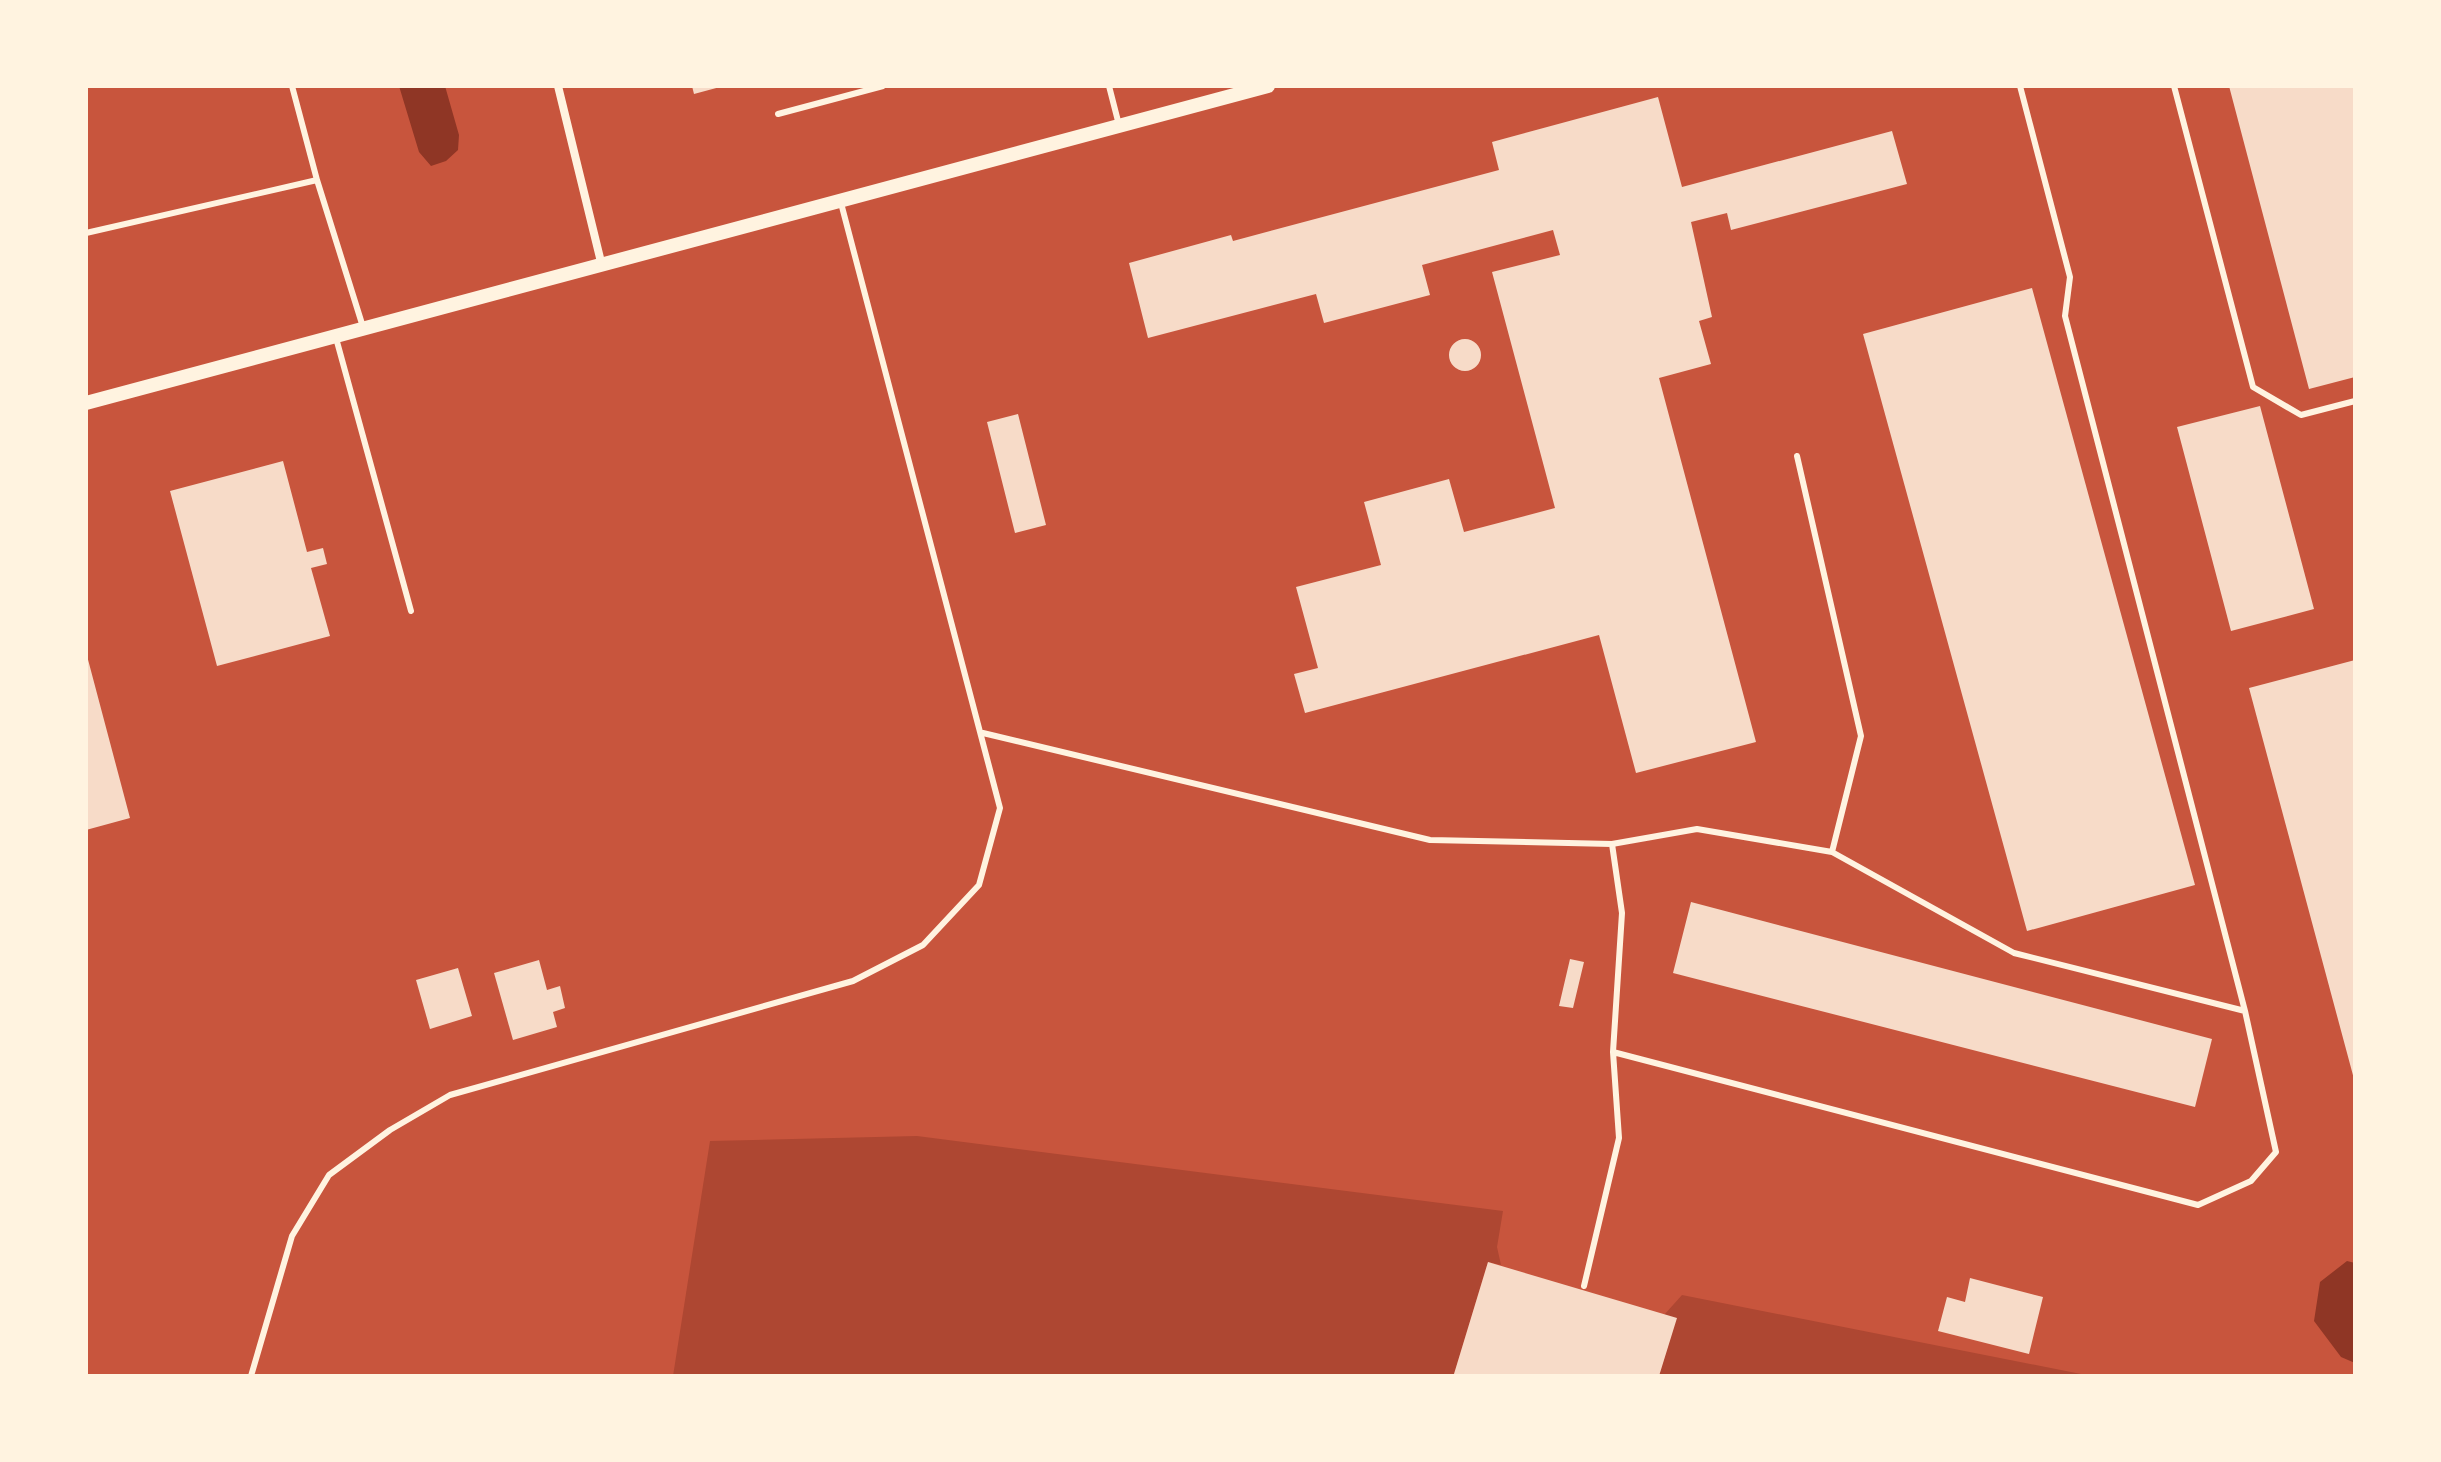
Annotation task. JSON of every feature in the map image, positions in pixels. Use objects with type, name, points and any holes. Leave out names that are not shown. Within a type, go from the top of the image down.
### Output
[{"type":"street","points":[[558,86],[601,262]]},
{"type":"street","points":[[86,403],[601,262],[1268,86]]},
{"type":"lane","points":[[292,86],[317,180],[363,327]]},
{"type":"lane","points":[[778,114],[883,86]]},
{"type":"lane","points":[[1109,86],[1119,125]]},
{"type":"lane","points":[[1613,1052],[2198,1205],[2251,1181],[2276,1152],[2245,1011],[2065,316],[2070,277],[2020,86]]},
{"type":"lane","points":[[2174,86],[2253,387],[2301,415],[2355,401]]},
{"type":"lane","points":[[86,233],[317,180]]},
{"type":"lane","points":[[251,1376],[292,1236],[329,1175],[390,1130],[450,1095],[853,981],[923,945],[979,885],[1000,808],[983,733],[929,546],[840,199]]},
{"type":"lane","points":[[335,334],[411,611]]},
{"type":"lane","points":[[1797,456],[1861,736],[1832,852]]},
{"type":"lane","points":[[983,733],[1430,840],[1612,844],[1697,829],[1832,852],[2014,953],[2245,1011]]},
{"type":"lane","points":[[1584,1286],[1619,1138],[1613,1052],[1622,913],[1612,844]]},
{"type":"shaded area","points":[[399,86],[445,86],[459,135],[458,150],[446,161],[431,166],[419,152]]},
{"type":"shaded area","points":[[917,1136],[1503,1211],[1497,1247],[1501,1265],[1488,1262],[1454,1374],[1460,1376],[673,1376],[710,1141]]},
{"type":"shaded area","points":[[2347,1261],[2355,1263],[2355,1363],[2341,1357],[2314,1321],[2320,1282]]},
{"type":"shaded area","points":[[1682,1295],[2091,1376],[1659,1376],[1676,1319],[1664,1315]]},
{"type":"building","points":[[692,86],[720,86],[720,87],[694,94]]},
{"type":"building","points":[[2229,86],[2355,86],[2355,377],[2309,389]]},
{"type":"building","points":[[1658,97],[1682,187],[1892,131],[1907,184],[1731,230],[1727,213],[1691,222],[1712,317],[1699,321],[1711,364],[1659,378],[1756,742],[1636,773],[1599,635],[1305,713],[1294,674],[1318,668],[1296,587],[1381,565],[1364,502],[1449,479],[1464,532],[1555,508],[1492,272],[1560,255],[1553,230],[1422,265],[1430,295],[1324,323],[1316,294],[1148,338],[1129,263],[1231,235],[1233,241],[1499,170],[1492,142]]},
{"type":"building","points":[[2032,288],[2195,885],[2027,931],[1863,334]]},
{"type":"building","points":[[1465,339],[1476,344],[1481,355],[1476,366],[1465,371],[1454,366],[1449,355],[1454,344]]},
{"type":"building","points":[[2260,406],[2314,609],[2231,631],[2177,427]]},
{"type":"building","points":[[1018,414],[1046,525],[1015,533],[987,422]]},
{"type":"building","points":[[283,461],[307,552],[323,548],[327,564],[311,568],[330,636],[217,666],[170,491]]},
{"type":"building","points":[[86,652],[130,818],[86,830]]},
{"type":"building","points":[[2355,660],[2355,1079],[2354,1079],[2249,688]]},
{"type":"building","points":[[1691,902],[2212,1039],[2195,1107],[1673,973]]},
{"type":"building","points":[[1570,959],[1584,962],[1573,1008],[1559,1006]]},
{"type":"building","points":[[539,960],[547,990],[560,986],[565,1008],[553,1012],[557,1027],[513,1040],[494,973]]},
{"type":"building","points":[[458,968],[472,1016],[430,1029],[416,980]]},
{"type":"building","points":[[1488,1262],[1677,1318],[1659,1376],[1454,1374]]},
{"type":"building","points":[[1970,1278],[2043,1297],[2029,1354],[1938,1331],[1947,1297],[1965,1302]]}]
